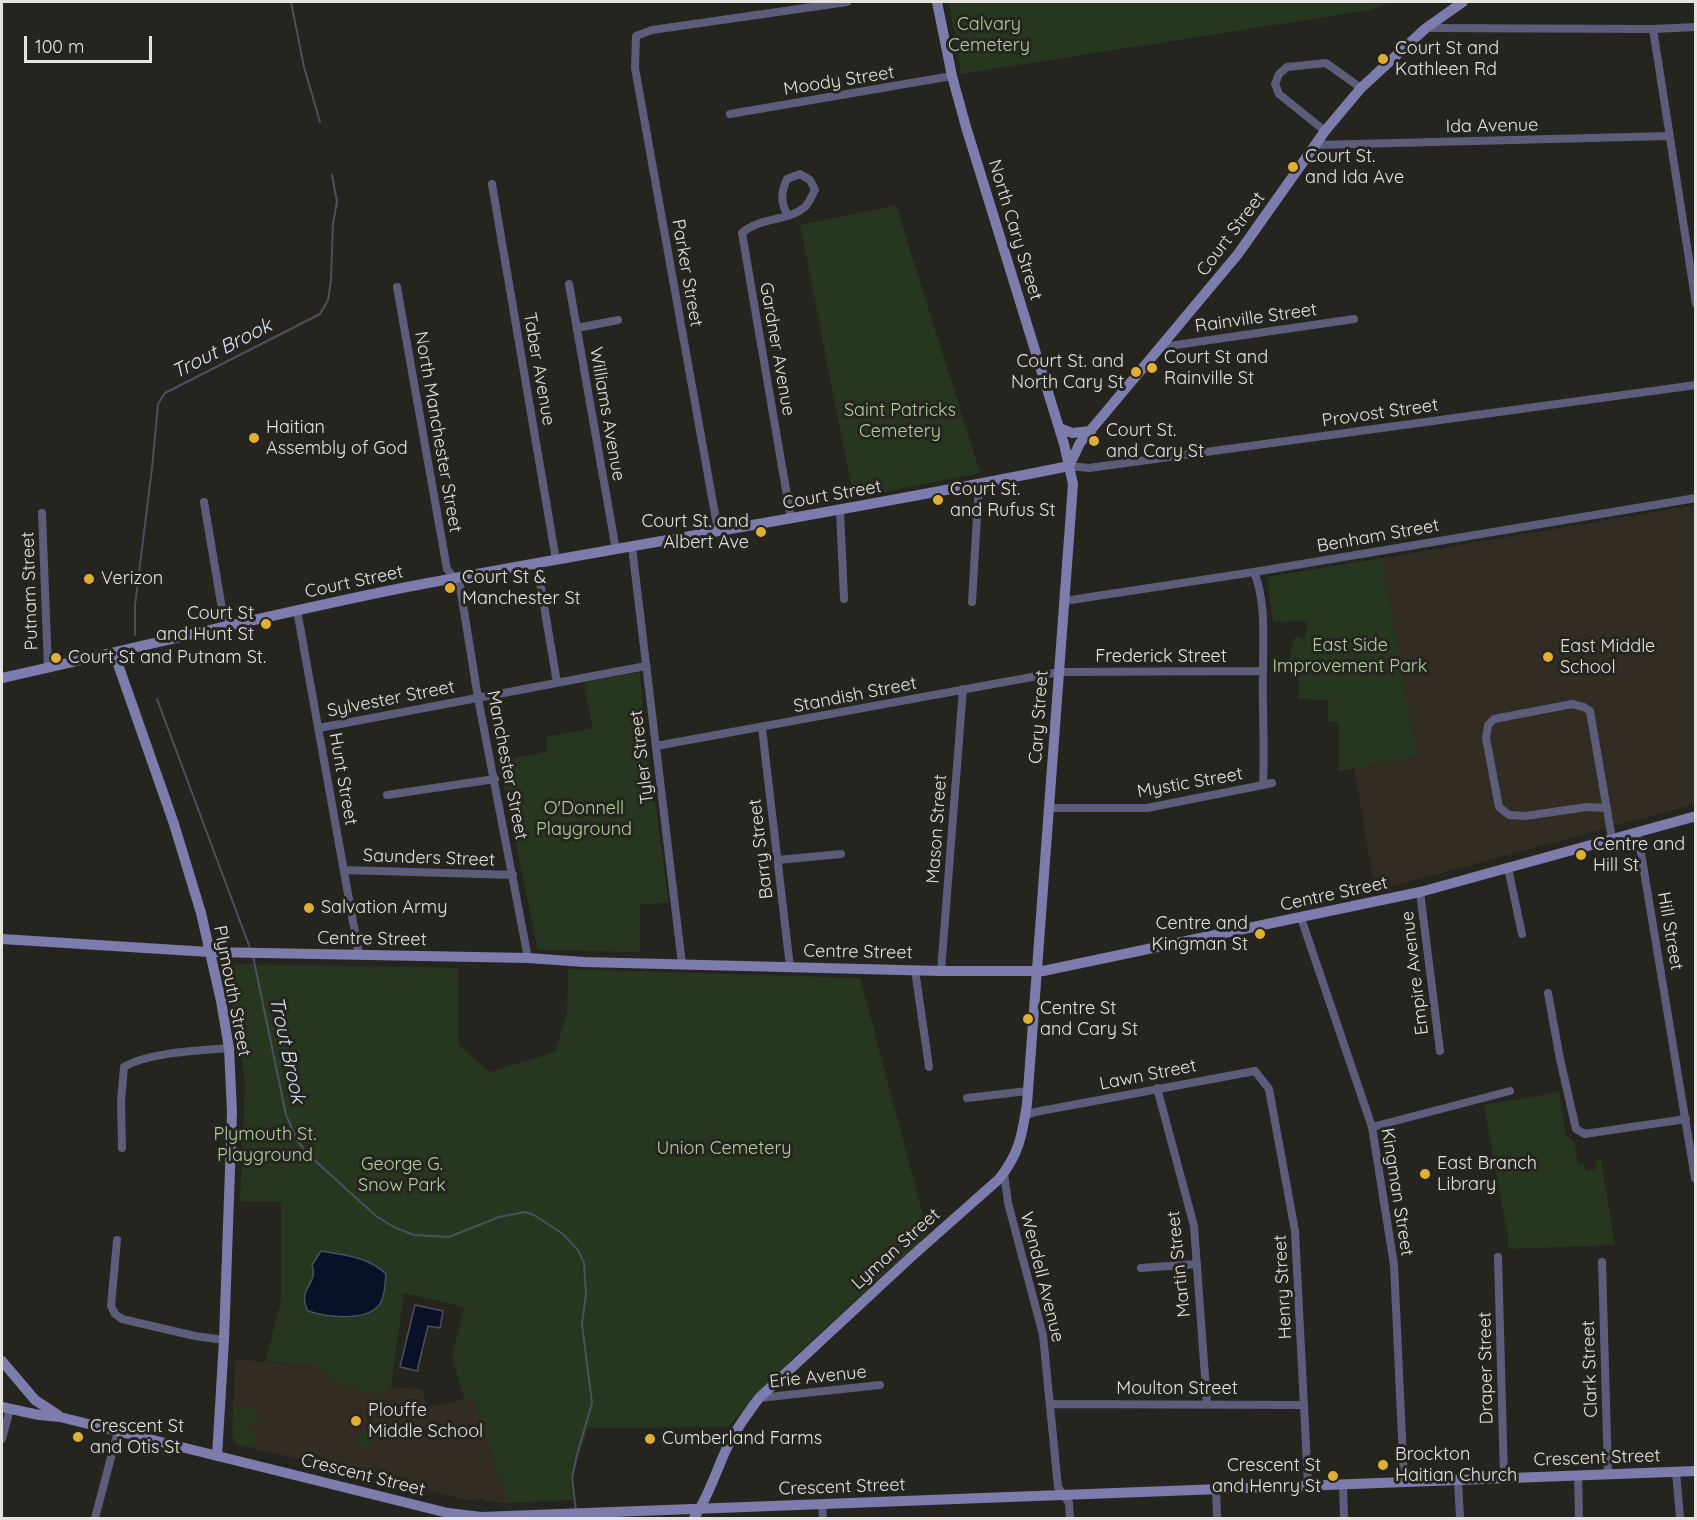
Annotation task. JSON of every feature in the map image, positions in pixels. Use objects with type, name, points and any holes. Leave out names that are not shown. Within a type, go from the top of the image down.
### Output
[{"type":"main road","name":"North Cary Street","points":[[937,2],[952,76],[973,150],[1069,466]]},
{"type":"main road","name":"Court Street","points":[[2,678],[297,610],[556,560],[840,511],[1069,466],[1080,443],[1238,254],[1325,131],[1361,88],[1426,28],[1463,2]]},
{"type":"main road","points":[[1059,428],[1072,434],[1091,431]]},
{"type":"main road","name":"Cary Street","points":[[1036,971],[1072,492],[1069,466]]},
{"type":"main road","name":"Plymouth Street","points":[[114,653],[174,824],[201,913],[229,1048],[232,1112],[224,1340],[217,1456]]},
{"type":"main road","name":"Centre Street","points":[[2,939],[209,952],[528,958],[584,962],[941,971],[1036,971],[1068,967],[1420,892],[1695,816]]},
{"type":"main road","name":"Lyman Street","points":[[694,1518],[712,1489],[723,1457],[739,1426],[759,1398],[1011,1165],[1019,1149],[1025,1116],[1036,971]]},
{"type":"main road","points":[[2,1361],[35,1400],[60,1417]]},
{"type":"main road","name":"Crescent Street","points":[[6,1408],[60,1417],[118,1431],[453,1516],[496,1518],[1695,1471]]},
{"type":"street","name":"Parker Street","points":[[718,531],[635,68],[636,36],[652,30],[847,2]]},
{"type":"street","points":[[1426,28],[1653,29],[1695,27]]},
{"type":"street","points":[[1653,29],[1695,304]]},
{"type":"street","points":[[1325,131],[1280,94],[1275,84],[1279,74],[1287,67],[1326,63],[1361,88]]},
{"type":"street","name":"Moody Street","points":[[730,114],[952,76]]},
{"type":"street","name":"Ida Avenue","points":[[1316,145],[1669,136]]},
{"type":"street","points":[[800,174],[810,180],[815,190],[805,206],[788,215],[784,209],[782,189],[787,179],[800,174]]},
{"type":"street","name":"Taber Avenue","points":[[492,184],[556,560]]},
{"type":"street","name":"Gardner Avenue","points":[[788,215],[749,226],[742,234],[791,519]]},
{"type":"street","name":"Williams Avenue","points":[[569,284],[616,550]]},
{"type":"street","name":"North Manchester Street","points":[[398,287],[447,569],[454,579]]},
{"type":"street","name":"Rainville Street","points":[[1162,346],[1354,319]]},
{"type":"street","points":[[577,328],[618,320]]},
{"type":"street","name":"Provost Street","points":[[1069,466],[1089,468],[1695,385]]},
{"type":"street","points":[[972,602],[979,483]]},
{"type":"street","name":"Benham Street","points":[[1064,602],[1695,498]]},
{"type":"street","points":[[204,502],[225,627]]},
{"type":"street","points":[[840,511],[844,599]]},
{"type":"street","name":"Putnam Street","points":[[42,513],[48,668]]},
{"type":"street","name":"Tyler Street","points":[[632,547],[682,964]]},
{"type":"street","points":[[537,564],[558,683]]},
{"type":"street","points":[[1254,572],[1258,582],[1264,639],[1263,671]]},
{"type":"street","name":"Manchester Street","points":[[454,579],[459,586],[528,958]]},
{"type":"street","name":"Hunt Street","points":[[297,610],[359,955]]},
{"type":"street","name":"Sylvester Street","points":[[319,728],[646,666]]},
{"type":"street","name":"Frederick Street","points":[[1059,672],[1263,671]]},
{"type":"street","name":"Mystic Street","points":[[1049,808],[1147,808],[1268,784],[1263,671]]},
{"type":"street","name":"Standish Street","points":[[656,746],[1059,672]]},
{"type":"street","name":"Mason Street","points":[[941,971],[963,689]]},
{"type":"street","points":[[1606,808],[1587,807],[1525,816],[1509,815],[1499,807],[1486,738],[1488,725],[1494,719],[1572,704],[1584,706],[1590,711],[1612,839]]},
{"type":"street","name":"Barry Street","points":[[762,728],[790,967]]},
{"type":"street","points":[[387,795],[495,779]]},
{"type":"street","name":"Hill Street","points":[[1635,833],[1639,842],[1695,1178]]},
{"type":"street","points":[[778,860],[841,854]]},
{"type":"street","points":[[1508,868],[1522,934]]},
{"type":"street","name":"Saunders Street","points":[[345,870],[513,876]]},
{"type":"street","name":"Empire Avenue","points":[[1420,892],[1440,1051]]},
{"type":"street","name":"Kingman Street","points":[[1301,918],[1372,1127],[1394,1265],[1404,1481]]},
{"type":"street","points":[[915,970],[928,1067]]},
{"type":"street","points":[[1548,993],[1576,1129],[1585,1134],[1686,1119]]},
{"type":"street","points":[[122,1148],[121,1101],[124,1066],[148,1058],[229,1048]]},
{"type":"street","name":"Lawn Street","points":[[1025,1116],[1035,1112],[1157,1088],[1255,1071],[1269,1089]]},
{"type":"street","name":"Martin Street","points":[[1157,1088],[1194,1226],[1207,1404]]},
{"type":"street","name":"Henry Street","points":[[1269,1089],[1295,1231],[1308,1485]]},
{"type":"street","points":[[967,1098],[1028,1091]]},
{"type":"street","points":[[1372,1127],[1510,1091]]},
{"type":"street","name":"Wendell Avenue","points":[[1004,1173],[1008,1203],[1043,1335],[1058,1487],[1069,1503],[1070,1518]]},
{"type":"street","points":[[117,1240],[111,1306],[115,1314],[122,1319],[185,1334],[224,1340]]},
{"type":"street","name":"Draper Street","points":[[1498,1257],[1504,1478]]},
{"type":"street","name":"Clark Street","points":[[1602,1262],[1608,1474]]},
{"type":"street","points":[[1141,1268],[1197,1264]]},
{"type":"street","name":"Erie Avenue","points":[[759,1398],[880,1385]]},
{"type":"street","name":"Moulton Street","points":[[1051,1404],[1304,1405]]},
{"type":"street","points":[[2,1439],[6,1408]]},
{"type":"street","points":[[94,1518],[118,1431]]},
{"type":"street","points":[[1676,1472],[1680,1518]]},
{"type":"street","points":[[1578,1475],[1579,1518]]},
{"type":"street","points":[[1458,1480],[1460,1518]]},
{"type":"street","points":[[1343,1484],[1344,1518]]},
{"type":"street","points":[[1216,1489],[1217,1518]]},
{"type":"street","points":[[822,1504],[823,1518]]},
{"type":"shaded area","name":"East Middle School","points":[[1695,505],[1695,804],[1375,891],[1354,768],[1417,756],[1382,558]]},
{"type":"shaded area","name":"Plouffe Middle School","points":[[235,1359],[318,1367],[334,1379],[382,1394],[391,1387],[422,1389],[428,1407],[473,1397],[507,1503],[487,1502],[484,1499],[466,1500],[237,1444],[232,1435]]},
{"type":"green space","name":"Calvary Cemetery","points":[[949,2],[1389,2],[1370,10],[961,74]]},
{"type":"green space","name":"Saint Patricks Cemetery","points":[[896,205],[980,473],[854,498],[800,225]]},
{"type":"green space","name":"East Side Improvement Park","points":[[1382,558],[1417,756],[1339,771],[1339,722],[1328,721],[1328,700],[1298,699],[1299,684],[1296,672],[1287,668],[1295,637],[1304,640],[1309,621],[1273,622],[1267,577]]},
{"type":"green space","name":"O'Donnell Playground","points":[[640,672],[644,725],[669,903],[640,904],[640,952],[538,950],[499,762],[548,751],[546,737],[593,728],[584,683]]},
{"type":"green space","points":[[238,964],[458,968],[458,1045],[490,1072],[555,1052],[567,1013],[568,969],[860,978],[928,1234],[796,1355],[728,1427],[588,1428],[570,1480],[574,1500],[507,1503],[473,1398],[464,1399],[452,1357],[464,1307],[404,1293],[391,1387],[382,1394],[349,1387],[318,1367],[266,1361],[281,1300],[281,1202],[240,1201],[245,1084],[240,1041],[226,972],[227,968]]},
{"type":"green space","points":[[1559,1092],[1566,1136],[1574,1141],[1578,1164],[1584,1163],[1586,1171],[1596,1169],[1595,1161],[1601,1160],[1615,1245],[1508,1249],[1508,1238],[1484,1105]]},
{"type":"green space","points":[[233,1406],[258,1411],[256,1421],[248,1426],[251,1432],[257,1434],[253,1448],[237,1444],[233,1440]]},
{"type":"green space","points":[[365,1426],[375,1428],[370,1449],[366,1452],[363,1446],[356,1445],[358,1434],[363,1435]]},
{"type":"water","points":[[321,1251],[364,1260],[386,1274],[383,1296],[375,1309],[358,1316],[347,1317],[308,1311],[305,1303],[306,1291],[313,1278],[312,1265]]},
{"type":"water","points":[[415,1305],[443,1311],[440,1328],[428,1326],[418,1371],[400,1367]]},
{"type":"waterway","name":"Trout Brook","points":[[291,2],[304,67],[320,122]]},
{"type":"waterway","name":"Trout Brook","points":[[135,635],[135,605],[158,404],[165,393],[320,314],[328,300],[331,280],[333,223],[337,202],[332,175]]},
{"type":"waterway","name":"Trout Brook","points":[[157,699],[250,948]]},
{"type":"waterway","name":"Trout Brook","points":[[253,956],[286,1115],[298,1142],[311,1157],[376,1216],[414,1235],[449,1237],[499,1217],[525,1212],[534,1215],[563,1234],[578,1250],[584,1263],[586,1294],[582,1324],[592,1403],[572,1478],[576,1510]]},
{"type":"place","name":"Court St and Kathleen Rd","points":[[1383,59]]},
{"type":"place","name":"Court St. and Ida Ave","points":[[1293,167]]},
{"type":"place","name":"Court St and Rainville St","points":[[1152,368]]},
{"type":"place","name":"Court St. and North Cary St","points":[[1136,372]]},
{"type":"place","name":"Haitian Assembly of God","points":[[254,438]]},
{"type":"place","name":"Court St. and Cary St","points":[[1094,441]]},
{"type":"place","name":"Court St. and Rufus St","points":[[938,500]]},
{"type":"place","name":"Court St. and Albert Ave","points":[[761,532]]},
{"type":"place","name":"Verizon","points":[[89,579]]},
{"type":"place","name":"Court St & Manchester St","points":[[450,588]]},
{"type":"place","name":"Court St and Hunt St","points":[[266,624]]},
{"type":"place","name":"East Middle School","points":[[1548,657]]},
{"type":"place","name":"Court St and Putnam St.","points":[[56,658]]},
{"type":"place","name":"Centre and Hill St","points":[[1581,855]]},
{"type":"place","name":"Salvation Army","points":[[309,908]]},
{"type":"place","name":"Centre and Kingman St","points":[[1260,934]]},
{"type":"place","name":"Centre St and Cary St","points":[[1028,1019]]},
{"type":"place","name":"East Branch Library","points":[[1425,1174]]},
{"type":"place","name":"Plouffe Middle School","points":[[356,1421]]},
{"type":"place","name":"Crescent St and Otis St","points":[[78,1437]]},
{"type":"place","name":"Cumberland Farms","points":[[650,1439]]},
{"type":"place","name":"Brockton Haitian Church","points":[[1383,1465]]},
{"type":"place","name":"Crescent St and Henry St","points":[[1333,1476]]},
{"type":"park label","name":"Plymouth St. Playground","points":[[265,1145]]},
{"type":"park label","name":"Union Cemetery","points":[[724,1149]]},
{"type":"park label","name":"George G. Snow Park","points":[[402,1175]]}]
